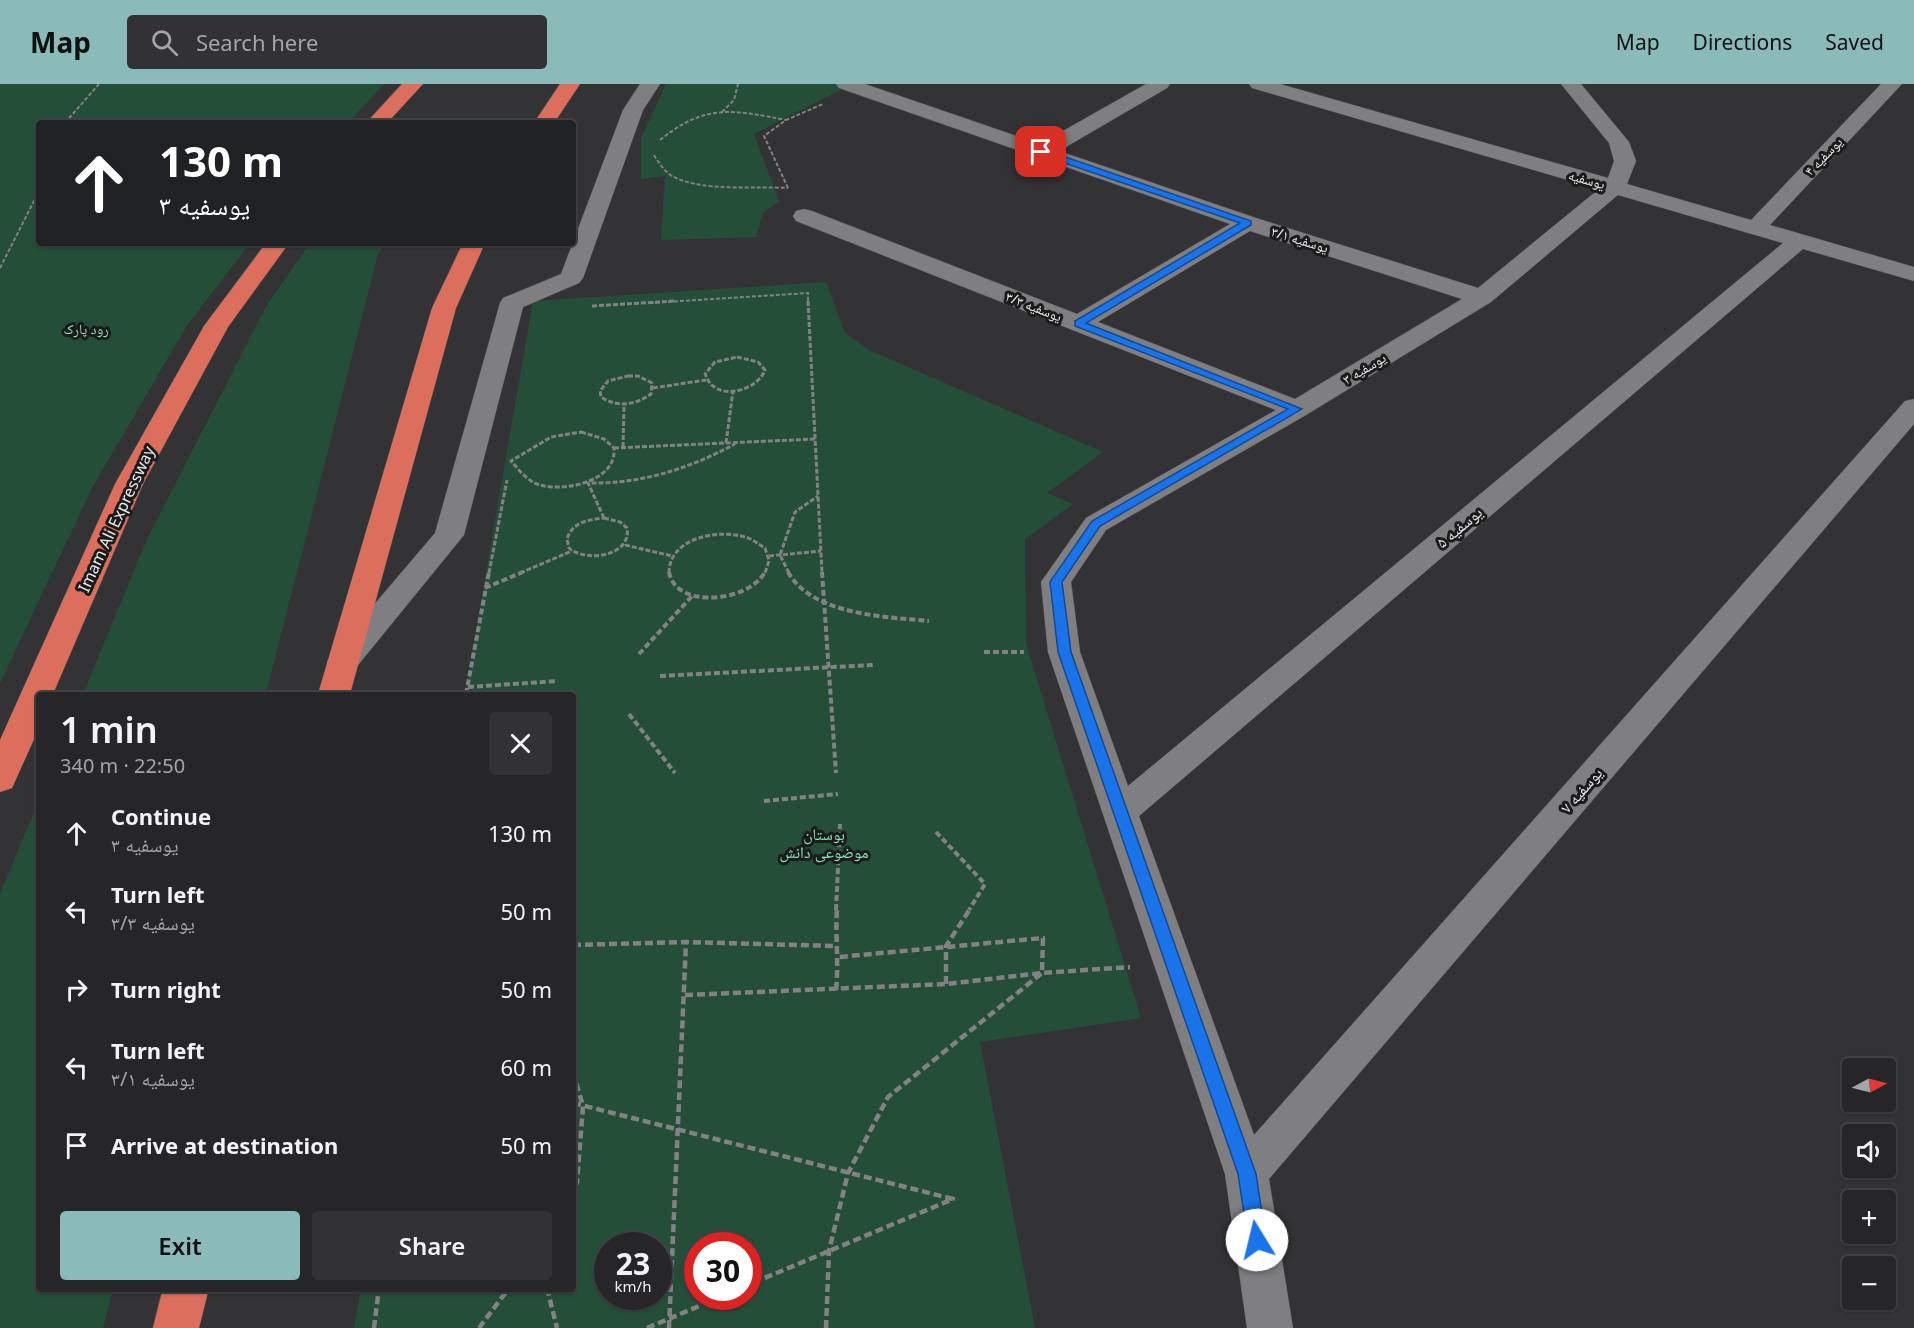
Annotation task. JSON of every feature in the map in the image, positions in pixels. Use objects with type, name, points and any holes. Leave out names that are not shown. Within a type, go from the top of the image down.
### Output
[{"type":"highway","points":[[379,120],[413,84]]},
{"type":"highway","points":[[546,120],[570,84]]},
{"type":"highway","name":"Imam Ali Expressway","points":[[38,692],[129,484],[216,326],[276,246]]},
{"type":"highway","points":[[335,692],[444,308],[473,246]]},
{"type":"highway","name":"Imam Ali Expressway","points":[[0,778],[36,696]]},
{"type":"highway","points":[[177,1328],[185,1292]]},
{"type":"street","points":[[343,662],[449,535],[512,303],[571,278],[609,174],[621,148],[633,110],[650,84]]},
{"type":"street","points":[[1041,152],[1160,84]]},
{"type":"street","name":"یوسفیه","points":[[1259,84],[1914,274]]},
{"type":"street","name":"یوسفیه ۴","points":[[1755,228],[1892,84]]},
{"type":"street","name":"یوسفیه ۳/۱","points":[[853,86],[1248,223],[1482,297]]},
{"type":"street","points":[[1579,86],[1619,142],[1625,161],[1615,188]]},
{"type":"street","name":"یوسفیه ۳","points":[[1119,813],[1064,652],[1056,582],[1096,524],[1297,409],[1482,297],[1615,188]]},
{"type":"street","name":"یوسفیه ۳/۳","points":[[804,216],[1297,409]]},
{"type":"street","points":[[1078,324],[1248,223]]},
{"type":"street","name":"یوسفیه ۵","points":[[1119,813],[1799,241]]},
{"type":"street","name":"یوسفیه ۷","points":[[1247,1174],[1914,407]]},
{"type":"street","points":[[1119,813],[1247,1174],[1270,1328]]},
{"type":"path","points":[[68,120],[99,84]]},
{"type":"path","points":[[722,112],[734,100],[738,84]]},
{"type":"path","points":[[656,149],[654,155],[662,168],[674,177],[700,184],[788,188],[764,136],[786,120],[853,86]]},
{"type":"path","points":[[658,142],[674,128],[696,118],[722,112],[786,120]]},
{"type":"path","points":[[0,268],[36,197]]},
{"type":"path","points":[[583,306],[808,293],[827,667],[836,773]]},
{"type":"path","points":[[726,359],[748,359],[764,367],[763,380],[744,389],[733,390],[712,386],[706,380],[705,374],[708,368],[726,359]]},
{"type":"path","points":[[638,376],[652,383],[651,394],[644,399],[624,405],[614,404],[601,397],[600,391],[603,386],[617,377],[638,376]]},
{"type":"path","points":[[653,388],[706,380]]},
{"type":"path","points":[[726,443],[733,390]]},
{"type":"path","points":[[623,447],[624,405]]},
{"type":"path","points":[[511,461],[535,443],[564,433],[596,435],[607,440],[614,448],[616,457],[612,466],[602,476],[588,483]]},
{"type":"path","points":[[614,448],[815,439]]},
{"type":"path","points":[[511,461],[528,479],[539,485],[563,487],[588,483],[615,485],[660,476],[696,465],[739,442]]},
{"type":"path","points":[[467,692],[513,450]]},
{"type":"path","points":[[588,483],[604,518]]},
{"type":"path","points":[[818,495],[795,512],[780,555],[794,581],[824,603],[862,614],[929,621]]},
{"type":"path","points":[[604,518],[616,519],[629,530],[629,538],[625,545],[604,555],[580,555],[567,544],[567,536],[571,529],[580,523],[604,518]]},
{"type":"path","points":[[716,534],[734,534],[750,538],[762,546],[769,556],[769,568],[762,580],[749,590],[731,596],[711,598],[693,595],[673,583],[669,574],[672,556],[683,546],[698,538],[716,534]]},
{"type":"path","points":[[625,545],[672,556]]},
{"type":"path","points":[[485,588],[572,550]]},
{"type":"path","points":[[769,556],[821,551]]},
{"type":"path","points":[[639,654],[693,595]]},
{"type":"path","points":[[660,676],[873,665]]},
{"type":"path","points":[[468,687],[558,681]]},
{"type":"path","points":[[629,714],[675,772]]},
{"type":"path","points":[[764,801],[838,794]]},
{"type":"path","points":[[836,990],[838,957],[835,946],[840,824]]},
{"type":"path","points":[[936,832],[985,884],[946,946],[946,984]]},
{"type":"path","points":[[826,1328],[829,1251],[848,1173],[888,1097],[1042,973],[1043,938],[838,957]]},
{"type":"path","points":[[576,945],[686,942],[835,946]]},
{"type":"path","points":[[669,1328],[686,942]]},
{"type":"path","points":[[685,995],[946,984],[1042,973],[1174,964]]},
{"type":"path","points":[[576,1082],[583,1106],[576,1185]]},
{"type":"path","points":[[576,1104],[953,1199],[762,1279]]},
{"type":"path","points":[[374,1328],[378,1292]]},
{"type":"path","points":[[479,1328],[506,1292]]},
{"type":"path","points":[[548,1292],[558,1328]]},
{"type":"path","points":[[647,1328],[689,1310]]},
{"type":"green space","name":"رود پارک","points":[[0,84],[384,84],[351,120],[36,120],[36,246],[248,246],[186,327],[92,488],[0,683]]},
{"type":"green space","points":[[666,84],[833,84],[844,88],[754,134],[779,201],[763,213],[756,237],[661,240],[665,176],[641,179],[641,138]]},
{"type":"green space","points":[[308,246],[383,246],[378,254],[267,692],[84,692],[148,537],[267,305]]},
{"type":"green space","name":"بوستان موضوعی دانش","points":[[826,282],[845,333],[869,350],[1103,452],[1047,493],[1073,504],[1025,539],[1026,644],[1141,1018],[980,1042],[1035,1328],[354,1328],[360,1292],[576,1292],[576,692],[465,692],[533,301]]},
{"type":"green space","points":[[36,807],[36,1292],[112,1292],[103,1328],[0,1328],[0,894]]},
{"type":"route","points":[[1041,152],[1248,223],[1078,324],[1297,409],[1096,524],[1056,582],[1064,652],[1247,1174],[1257,1240]]}]
